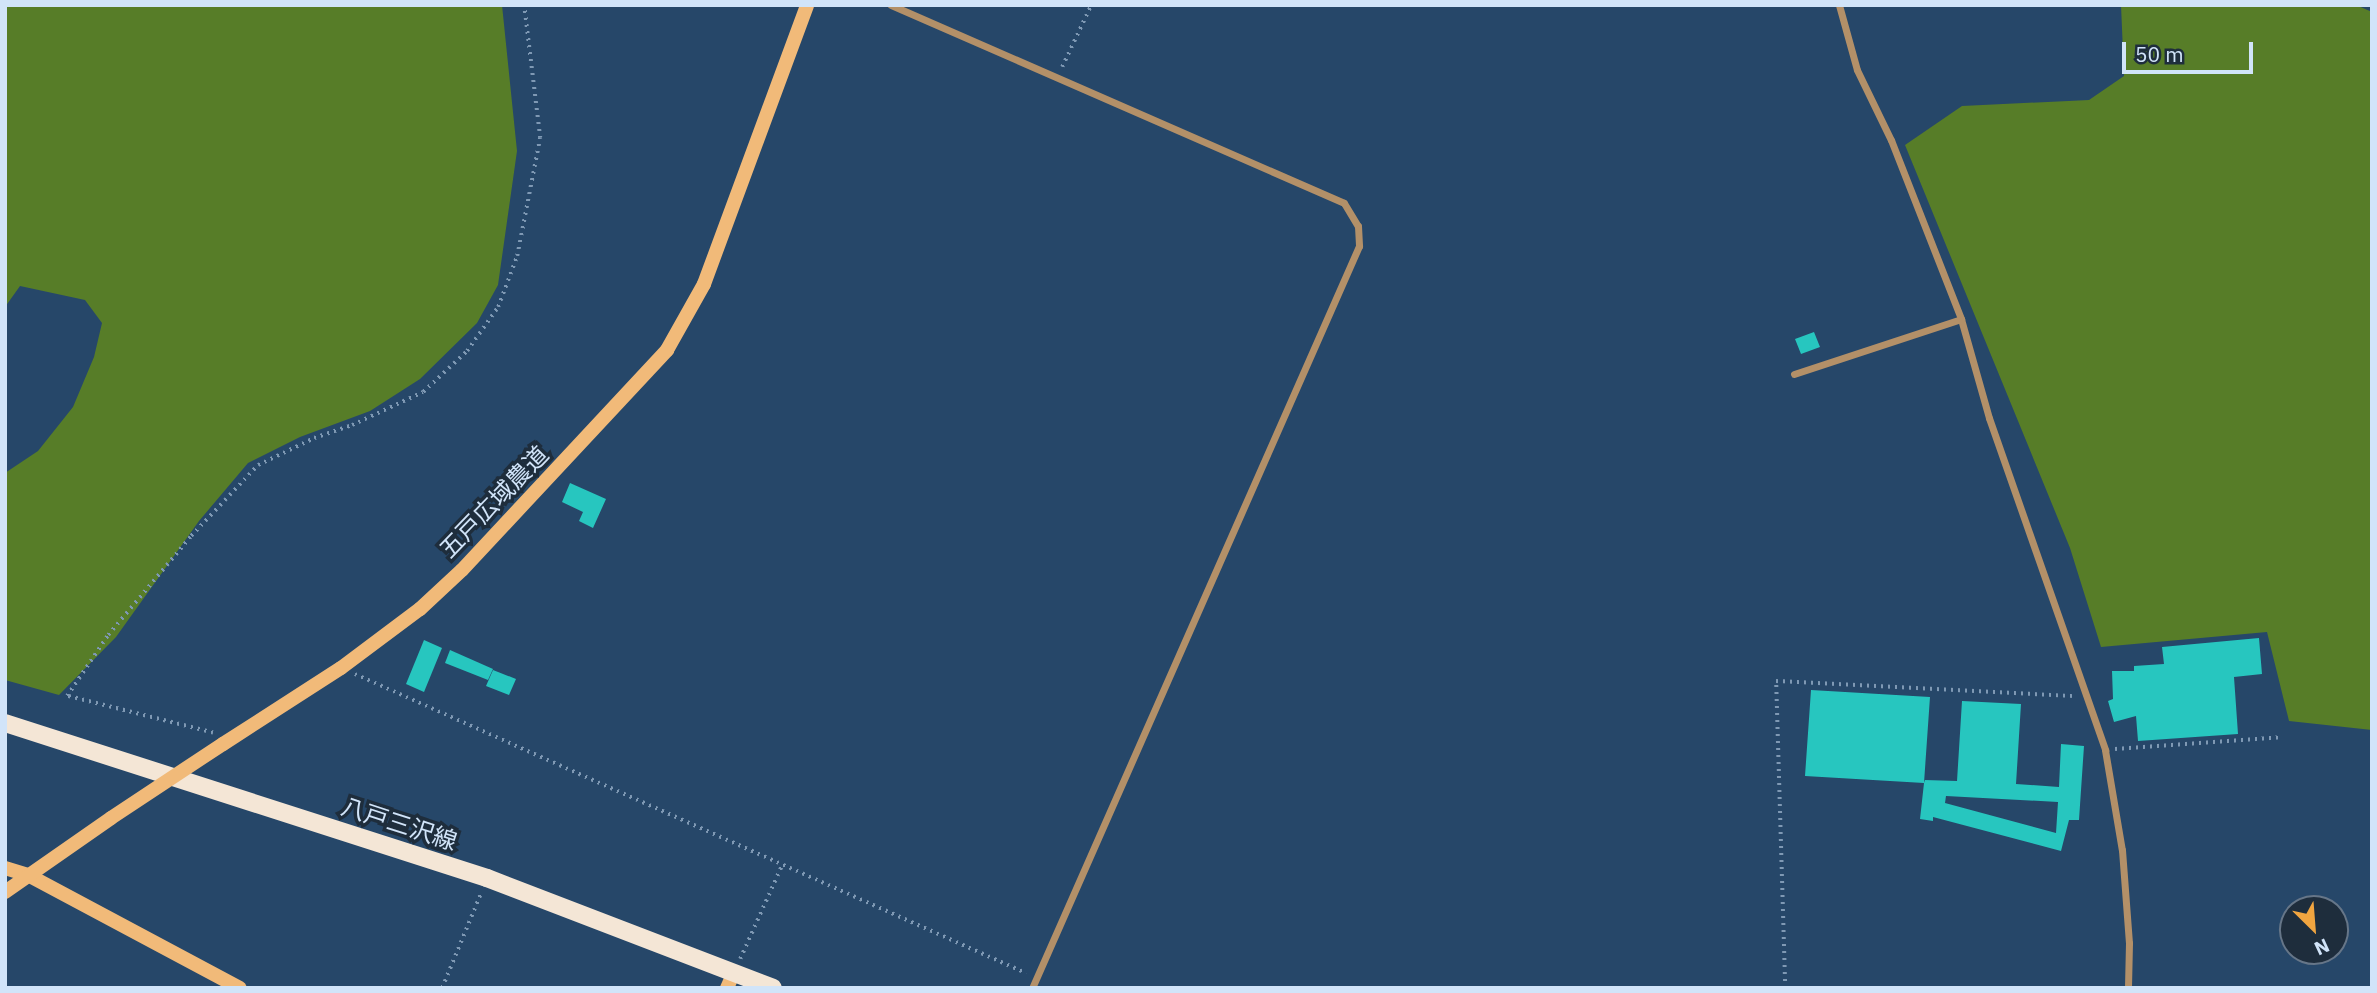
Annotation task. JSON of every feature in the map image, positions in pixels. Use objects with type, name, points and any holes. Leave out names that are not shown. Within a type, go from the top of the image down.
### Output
[{"type":"main road","name":"八戸三沢線","points":[[5,723],[487,878],[730,980],[773,988]]},
{"type":"street","name":"五戸広域農道","points":[[5,892],[111,818],[341,668],[420,609],[462,570],[667,350],[704,284],[807,5]]},
{"type":"street","points":[[891,5],[1344,203],[1359,226],[1359,246],[1032,988]]},
{"type":"street","points":[[1839,5],[1857,70],[1891,139],[1961,319],[1989,418],[2105,750],[2122,850],[2129,943],[2128,988]]},
{"type":"street","points":[[1794,374],[1961,319]]},
{"type":"street","points":[[5,868],[28,876],[240,988]]},
{"type":"path","points":[[228,741],[67,696],[117,625],[191,537],[258,466],[314,438],[352,425],[423,392],[467,351],[498,307],[517,256],[540,138],[524,5]]},
{"type":"path","points":[[1057,79],[1091,5]]},
{"type":"path","points":[[341,668],[1036,978]]},
{"type":"path","points":[[1784,988],[1776,681],[2087,696]]},
{"type":"path","points":[[2105,750],[2281,737]]},
{"type":"path","points":[[730,980],[782,865]]},
{"type":"path","points":[[442,988],[487,878]]},
{"type":"green space","points":[[5,5],[502,5],[517,151],[498,285],[477,323],[420,379],[370,411],[300,437],[248,463],[199,521],[116,637],[59,695],[5,680],[5,473],[38,451],[73,407],[94,357],[102,323],[85,300],[20,286],[5,307]]},
{"type":"green space","points":[[2121,5],[2356,5],[2372,12],[2372,730],[2289,721],[2267,632],[2101,647],[2070,548],[1905,145],[1962,106],[2089,100],[2124,76]]},
{"type":"building","points":[[1814,332],[1820,347],[1801,354],[1795,339]]},
{"type":"building","points":[[520,461],[531,471],[522,482],[511,472]]},
{"type":"building","points":[[570,483],[606,499],[593,528],[579,521],[583,512],[562,502]]},
{"type":"building","points":[[2259,638],[2262,674],[2234,677],[2238,734],[2138,741],[2136,716],[2114,722],[2108,701],[2113,699],[2112,671],[2134,671],[2134,666],[2164,664],[2162,647]]},
{"type":"building","points":[[424,640],[442,648],[424,692],[406,684]]},
{"type":"building","points":[[450,650],[493,669],[488,680],[445,663]]},
{"type":"building","points":[[493,670],[516,679],[509,695],[486,686]]},
{"type":"building","points":[[1811,690],[1930,697],[1924,783],[1805,776]]},
{"type":"building","points":[[1962,701],[2021,704],[2016,784],[2059,787],[2061,744],[2084,746],[2079,820],[2069,820],[2061,851],[1933,817],[1933,821],[1920,819],[1925,780],[1957,781]],"holes":[[[1946,796],[2058,802],[2056,833],[1945,803]]]}]
